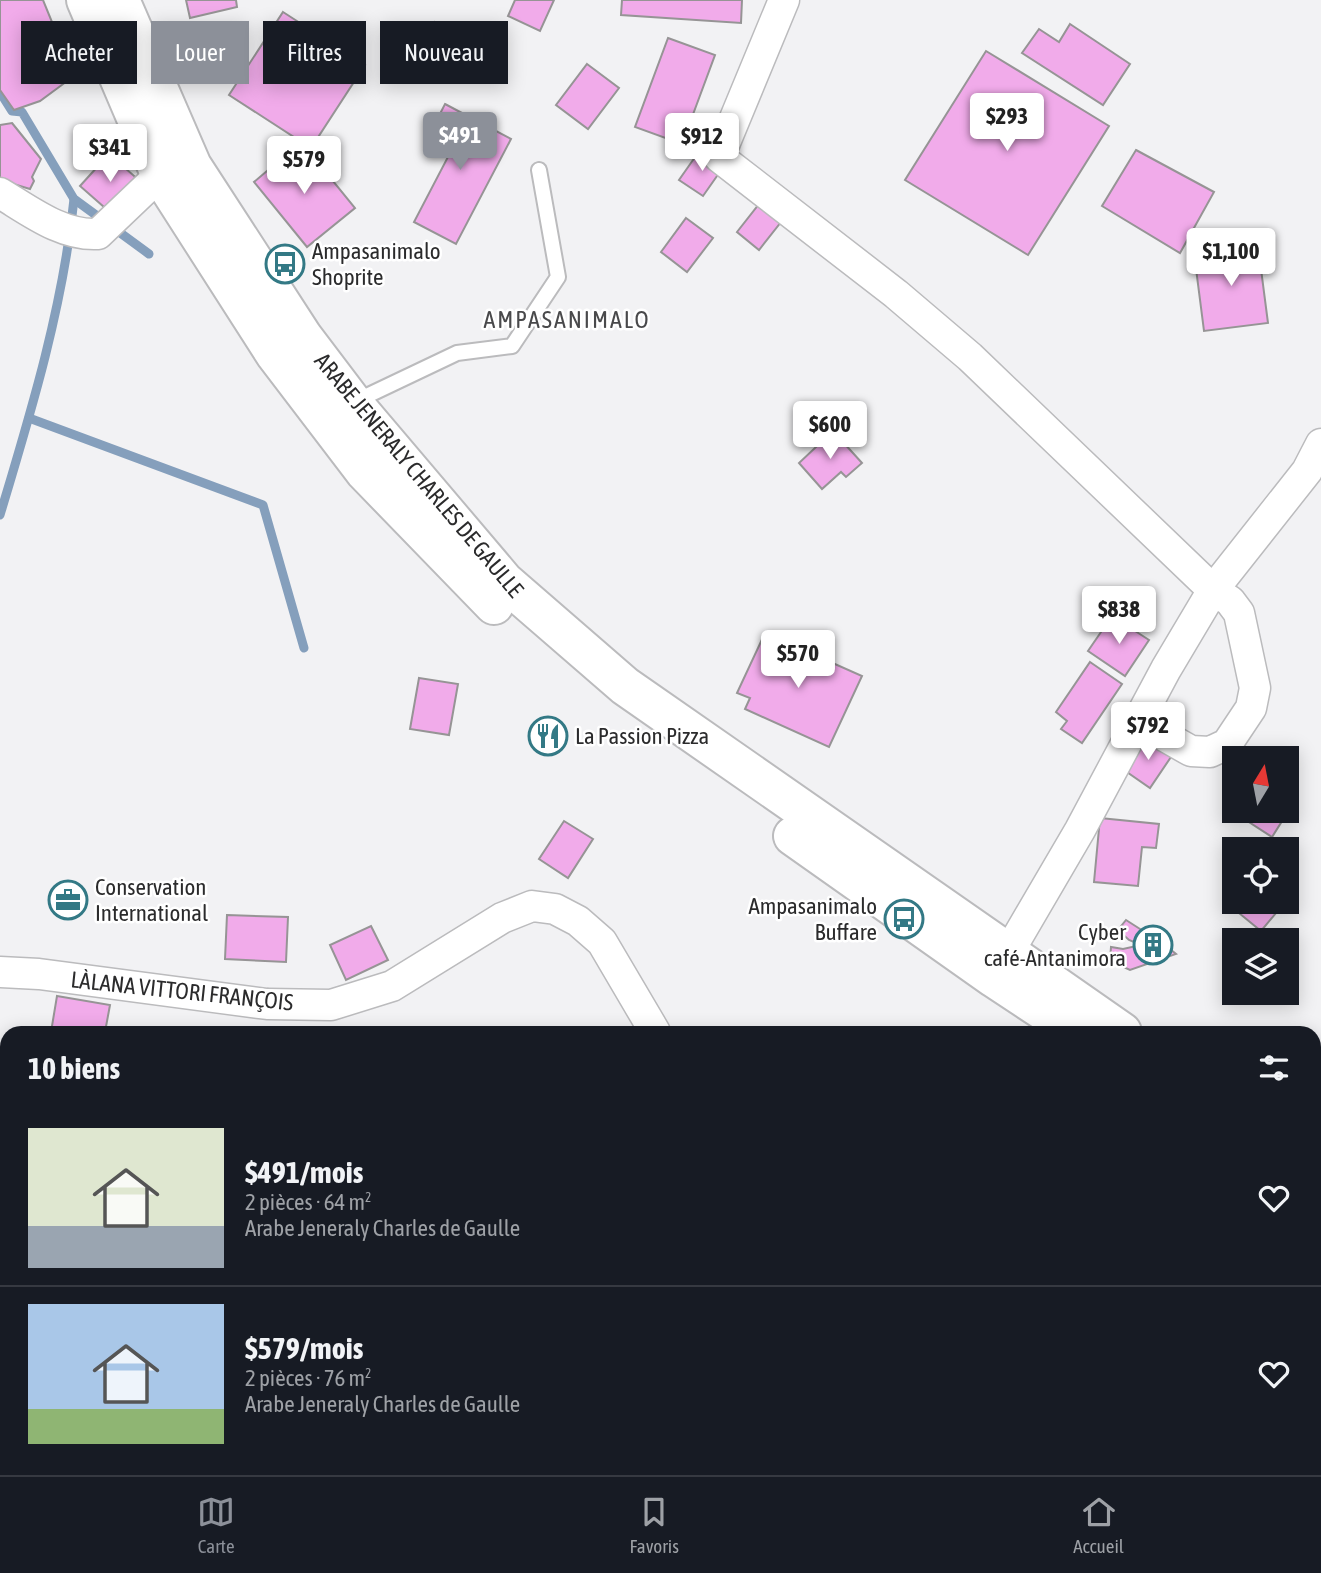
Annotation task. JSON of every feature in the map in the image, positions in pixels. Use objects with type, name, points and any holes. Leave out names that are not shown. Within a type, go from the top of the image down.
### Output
[{"type":"street","name":"ARABE JENERALY CHARLES DE GAULLE","points":[[86,0],[161,174],[283,365],[365,472],[482,594],[605,702],[1001,966],[1111,1026]]},
{"type":"street","name":"ARABE JENERALY CHARLES DE GAULLE","points":[[120,0],[192,166],[303,337],[353,403],[504,581],[625,686],[1001,966],[1069,1026]]},
{"type":"street","points":[[784,0],[719,157],[896,294],[970,358],[1213,590],[1230,601],[1239,613],[1255,688],[1251,708],[1227,744],[1210,752],[1191,751],[1139,721]]},
{"type":"street","points":[[0,193],[91,228],[161,174]]},
{"type":"street","points":[[1001,966],[1213,590],[1307,471],[1321,444]]},
{"type":"street","name":"LÀLANA VITTORI FRANÇOIS","points":[[0,972],[39,974],[267,1004],[331,1005],[392,986],[502,918],[532,906],[555,909],[578,921],[602,942],[651,1026]]},
{"type":"lane","points":[[353,403],[457,353],[512,346],[558,277],[539,170]]},
{"type":"building","points":[[0,0],[43,0],[52,21],[21,21],[21,84],[63,84],[40,101],[14,110],[0,90]]},
{"type":"building","points":[[186,0],[236,0],[237,7],[190,18]]},
{"type":"building","points":[[515,0],[554,0],[540,31],[508,16]]},
{"type":"building","points":[[622,0],[742,0],[741,23],[621,15]]},
{"type":"building","points":[[283,12],[297,21],[277,21]]},
{"type":"building","points":[[1070,24],[1130,64],[1103,105],[1022,53],[1039,29],[1059,42]]},
{"type":"building","points":[[668,38],[715,55],[682,144],[635,127]]},
{"type":"building","points":[[263,43],[263,84],[353,84],[311,148],[229,95],[236,84],[249,84],[249,64]]},
{"type":"building","points":[[986,51],[1109,126],[1028,255],[905,180]]},
{"type":"building","points":[[587,64],[619,88],[588,129],[556,105]]},
{"type":"building","points":[[445,104],[511,139],[456,244],[414,222],[449,155],[425,143]]},
{"type":"building","points":[[12,123],[41,159],[32,177],[34,181],[30,189],[0,180],[0,125]]},
{"type":"building","points":[[294,148],[304,160],[311,154],[355,208],[307,247],[254,182]]},
{"type":"building","points":[[700,150],[724,166],[703,196],[679,180]]},
{"type":"building","points":[[1136,150],[1214,192],[1180,253],[1102,206]]},
{"type":"building","points":[[109,154],[141,182],[112,214],[80,186]]},
{"type":"building","points":[[763,199],[785,217],[759,250],[737,232]]},
{"type":"building","points":[[686,218],[713,238],[687,272],[661,252]]},
{"type":"building","points":[[1258,246],[1268,323],[1204,331],[1194,253]]},
{"type":"building","points":[[833,431],[862,463],[846,477],[841,472],[822,489],[799,463]]},
{"type":"building","points":[[1112,616],[1149,640],[1125,676],[1088,651]]},
{"type":"building","points":[[765,633],[862,676],[829,747],[745,709],[750,698],[737,693]]},
{"type":"building","points":[[1090,662],[1122,684],[1082,743],[1061,729],[1067,721],[1056,712]]},
{"type":"building","points":[[419,678],[458,684],[449,735],[410,729]]},
{"type":"building","points":[[1147,736],[1173,754],[1150,788],[1124,770]]},
{"type":"building","points":[[1100,818],[1159,824],[1156,848],[1142,847],[1138,886],[1094,882]]},
{"type":"building","points":[[564,821],[593,839],[568,878],[539,859]]},
{"type":"building","points":[[1250,823],[1281,823],[1272,837]]},
{"type":"building","points":[[1240,914],[1275,914],[1264,928],[1257,928]]},
{"type":"building","points":[[227,915],[288,917],[286,962],[225,959]]},
{"type":"building","name":"Cyber café-Antanimora","points":[[1126,920],[1176,954],[1130,970],[1110,961],[1111,947],[1123,949],[1141,945],[1129,940],[1118,930]]},
{"type":"building","points":[[371,926],[388,960],[346,980],[330,945]]},
{"type":"building","points":[[57,996],[110,1005],[106,1026],[52,1026]]},
{"type":"waterway","points":[[0,92],[12,111],[22,112],[74,199],[149,254]]},
{"type":"waterway","points":[[0,515],[54,319],[74,199]]},
{"type":"waterway","points":[[29,418],[263,505],[304,648]]},
{"type":"place","name":"Ampasanimalo Shoprite","points":[[285,264]]},
{"type":"place","name":"La Passion Pizza","points":[[548,736]]},
{"type":"place","name":"Conservation International","points":[[68,900]]},
{"type":"place","name":"Ampasanimalo Buffare","points":[[904,919]]},
{"type":"place","name":"Cyber café-Antanimora","points":[[1153,945]]},
{"type":"district","name":"AMPASANIMALO","points":[[567,319]]}]
